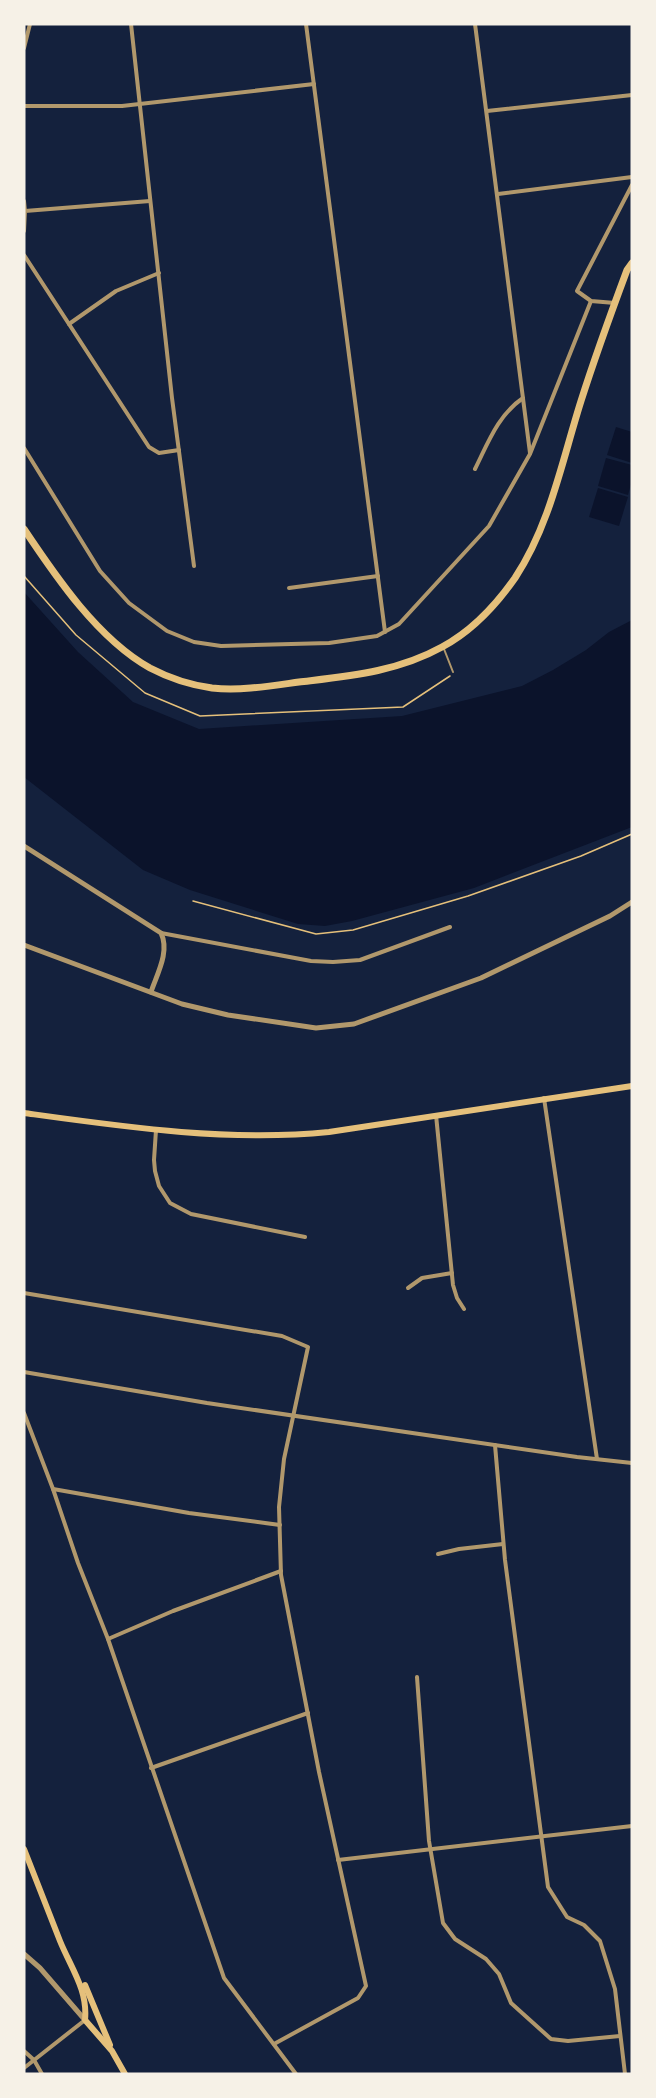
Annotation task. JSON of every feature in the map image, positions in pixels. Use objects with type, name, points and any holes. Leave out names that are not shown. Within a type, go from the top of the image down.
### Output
[{"type":"main road","points":[[24,529],[79,604],[111,639],[148,667],[178,680],[210,687],[257,687],[388,669],[411,662],[443,647],[469,629],[493,606],[515,577],[534,544],[549,506],[581,400],[615,303],[632,263]]},
{"type":"main road","points":[[24,1113],[156,1130],[292,1135],[329,1132],[632,1086]]},
{"type":"main road","points":[[24,1849],[62,1946],[84,1984],[112,2051],[125,2074]]},
{"type":"main road","points":[[77,1974],[86,2007],[85,2020],[112,2051]]},
{"type":"street","points":[[24,48],[30,24]]},
{"type":"street","points":[[130,24],[194,566]]},
{"type":"street","points":[[306,24],[385,632]]},
{"type":"street","points":[[475,24],[488,111],[530,454]]},
{"type":"street","points":[[24,106],[51,108],[139,104],[314,84]]},
{"type":"street","points":[[488,111],[632,95]]},
{"type":"street","points":[[498,194],[632,177]]},
{"type":"street","points":[[615,303],[591,301],[577,291],[632,185]]},
{"type":"street","points":[[24,201],[24,231]]},
{"type":"street","points":[[24,211],[150,201]]},
{"type":"street","points":[[24,255],[148,447],[159,453],[179,450]]},
{"type":"street","points":[[69,324],[116,291],[159,273]]},
{"type":"street","points":[[24,448],[77,537],[111,585],[129,603],[155,623],[180,638],[221,646],[251,646],[329,643],[377,636],[399,624],[489,526],[530,454],[591,301]]},
{"type":"street","points":[[475,469],[501,417],[523,398]]},
{"type":"street","points":[[289,588],[378,576]]},
{"type":"street","points":[[24,846],[161,933],[333,962],[360,960],[450,927]]},
{"type":"street","points":[[24,945],[182,1004],[268,1022],[316,1028],[354,1024],[481,978],[610,916],[632,902]]},
{"type":"street","points":[[151,992],[164,954],[164,939],[161,933]]},
{"type":"street","points":[[544,1098],[597,1459]]},
{"type":"street","points":[[436,1115],[452,1273],[457,1298],[464,1309]]},
{"type":"street","points":[[156,1130],[155,1172],[159,1186],[170,1203],[191,1214],[305,1237]]},
{"type":"street","points":[[408,1288],[422,1278],[452,1273]]},
{"type":"street","points":[[24,1293],[282,1336],[308,1347],[284,1459],[279,1507],[281,1571],[319,1772],[366,1986],[358,1998],[274,2044]]},
{"type":"street","points":[[24,1372],[293,1415],[632,1463]]},
{"type":"street","points":[[24,1413],[108,1639],[224,1978],[296,2074]]},
{"type":"street","points":[[495,1445],[503,1544],[548,1887],[567,1917],[584,1925],[600,1941],[615,1989],[625,2074]]},
{"type":"street","points":[[53,1489],[189,1513],[279,1525]]},
{"type":"street","points":[[438,1554],[503,1544]]},
{"type":"street","points":[[108,1639],[173,1611],[281,1571]]},
{"type":"street","points":[[417,1677],[431,1849],[443,1923],[455,1939],[486,1959],[499,1974],[511,2003],[551,2039],[568,2041],[621,2036]]},
{"type":"street","points":[[151,1768],[308,1713]]},
{"type":"street","points":[[338,1860],[632,1826]]},
{"type":"street","points":[[24,1954],[40,1968],[85,2020],[24,2068]]},
{"type":"street","points":[[24,2051],[34,2060],[42,2074]]},
{"type":"lane","points":[[443,647],[453,672]]},
{"type":"path","points":[[193,901],[316,934],[353,930],[468,896],[581,856],[632,834]]},
{"type":"water","points":[[616,427],[632,432],[632,463],[607,455]]},
{"type":"water","points":[[606,458],[632,465],[632,481],[628,495],[598,486]]},
{"type":"water","points":[[598,488],[628,497],[619,526],[589,517]]},
{"type":"water","points":[[24,592],[78,652],[133,702],[199,729],[402,716],[522,686],[553,670],[586,650],[609,632],[632,620],[632,827],[474,888],[352,921],[325,926],[298,924],[190,890],[143,870],[24,777]]}]
